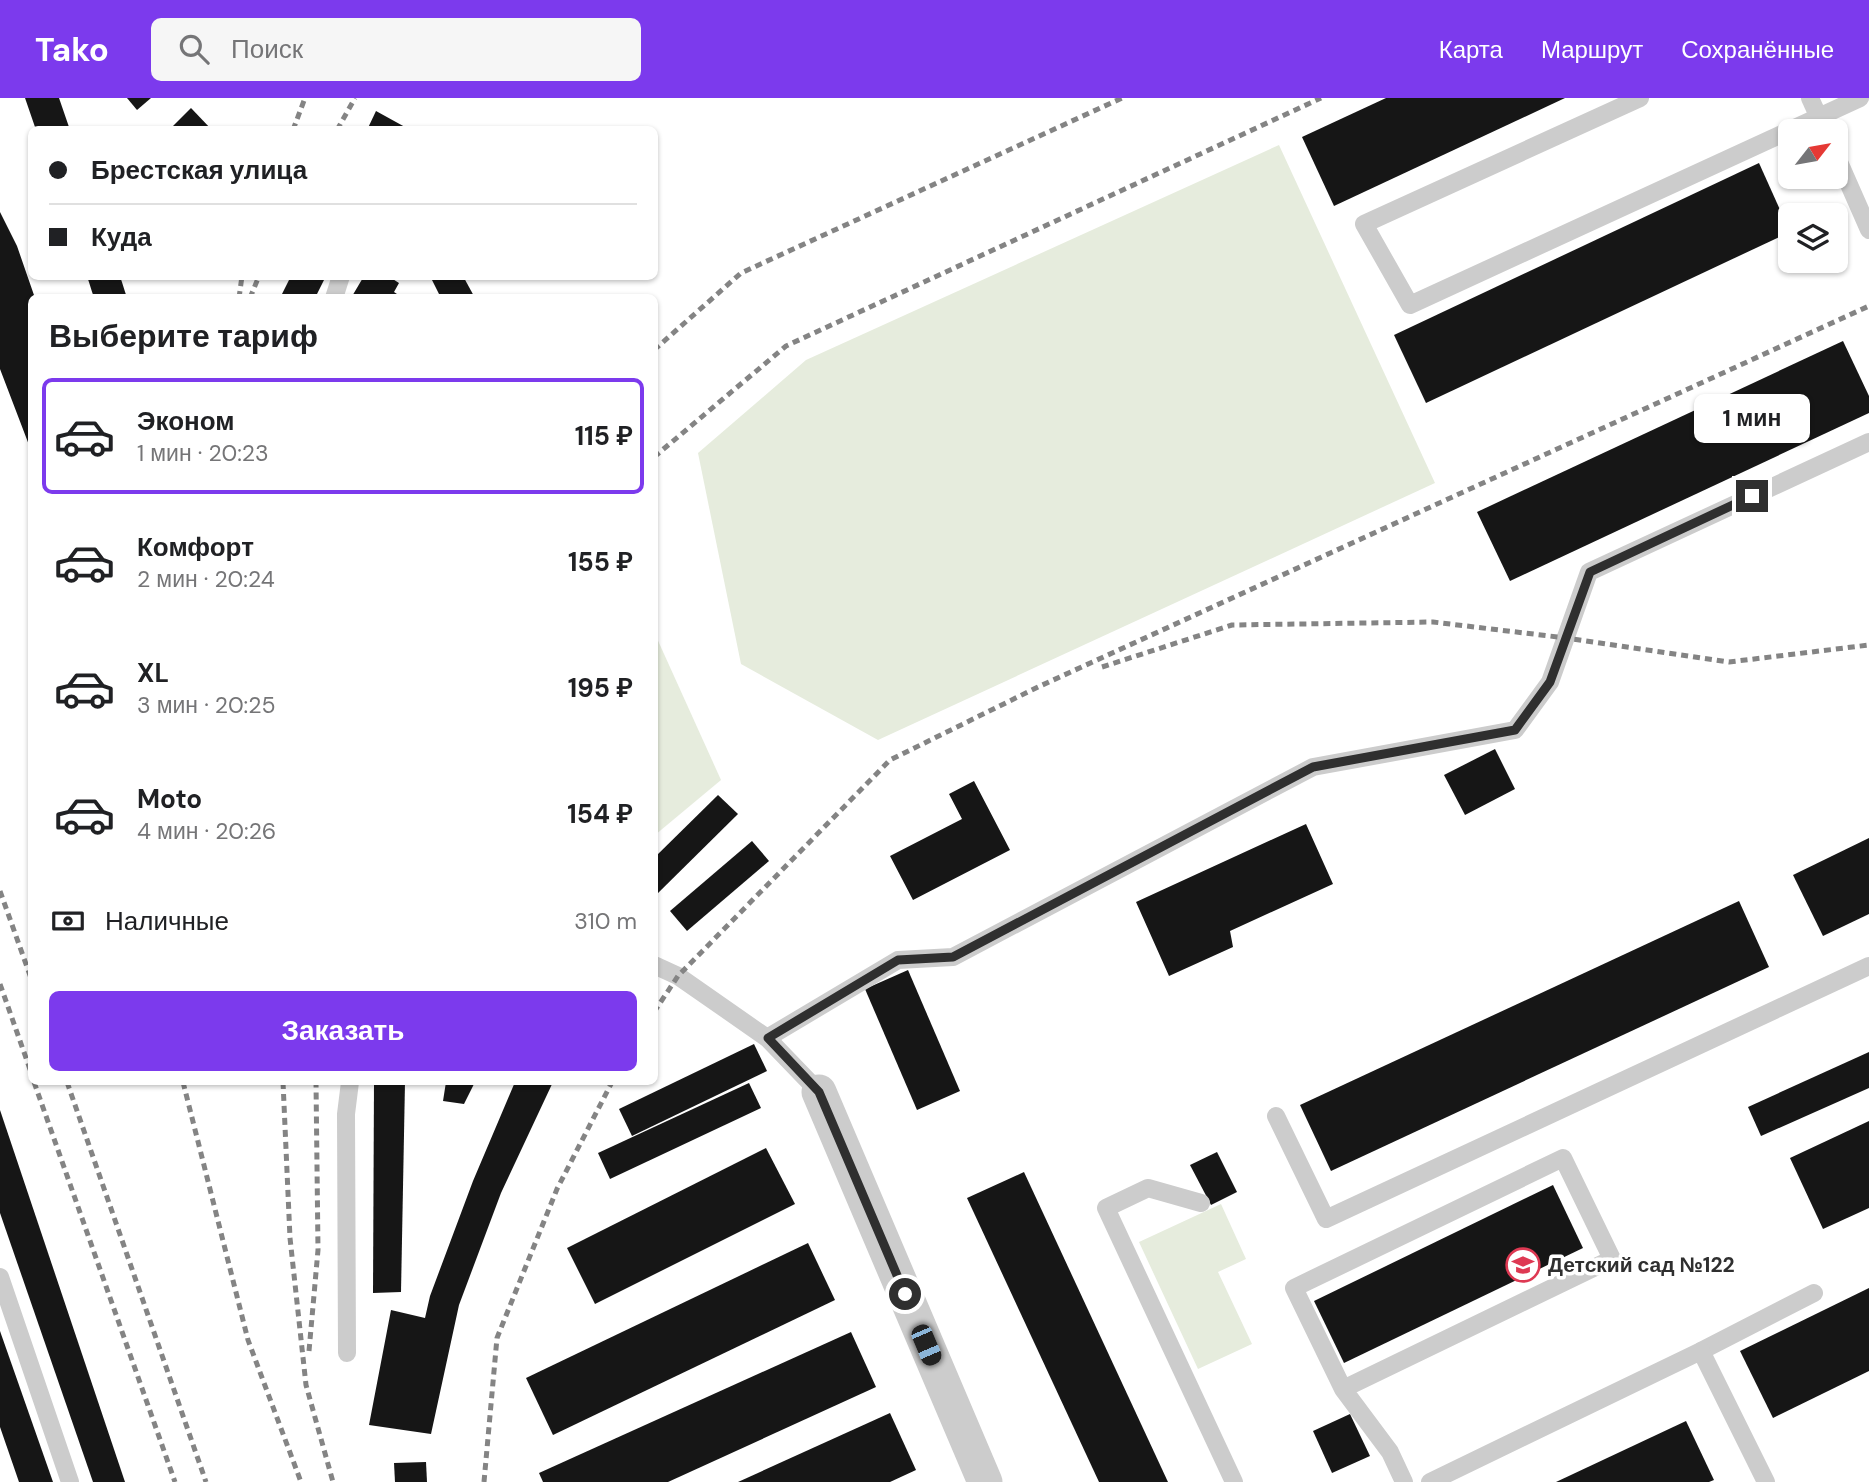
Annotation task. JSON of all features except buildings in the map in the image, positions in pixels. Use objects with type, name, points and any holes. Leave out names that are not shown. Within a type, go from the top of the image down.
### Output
[{"type":"street","points":[[819,1092],[985,1482]]},
{"type":"lane","points":[[1640,98],[1364,224],[1409,304],[1778,143]]},
{"type":"lane","points":[[1810,98],[1820,119]]},
{"type":"lane","points":[[1829,119],[1860,98]]},
{"type":"lane","points":[[1848,182],[1869,230]]},
{"type":"lane","points":[[768,1038],[898,960],[953,957],[1313,767],[1515,730],[1550,682],[1590,572],[1869,442]]},
{"type":"lane","points":[[1276,1116],[1326,1219],[1869,966]]},
{"type":"lane","points":[[658,967],[678,976],[768,1038],[819,1092]]},
{"type":"lane","points":[[347,1353],[346,1114],[350,1085]]},
{"type":"lane","points":[[1343,1388],[1612,1259],[1563,1158],[1294,1287],[1343,1388],[1390,1452],[1404,1482]]},
{"type":"lane","points":[[1201,1203],[1148,1188],[1105,1208],[1234,1482]]},
{"type":"lane","points":[[0,1278],[70,1482]]},
{"type":"lane","points":[[1430,1482],[1701,1352],[1814,1293]]},
{"type":"lane","points":[[1701,1352],[1766,1482]]},
{"type":"green space","points":[[1279,145],[1435,483],[878,740],[741,664],[698,453],[806,360]]},
{"type":"green space","points":[[658,641],[721,780],[658,832]]},
{"type":"green space","points":[[1221,1204],[1246,1259],[1218,1272],[1252,1344],[1198,1369],[1139,1242]]},
{"type":"railway","points":[[294,126],[305,98]]},
{"type":"railway","points":[[339,126],[355,98]]},
{"type":"railway","points":[[658,346],[741,273],[1122,98]]},
{"type":"railway","points":[[658,454],[786,346],[1321,98]]},
{"type":"railway","points":[[240,294],[241,280]]},
{"type":"railway","points":[[252,294],[257,280]]},
{"type":"railway","points":[[658,1006],[678,976],[890,760],[1038,687],[1869,306]]},
{"type":"railway","points":[[1102,667],[1232,625],[1433,622],[1729,662],[1869,645]]},
{"type":"railway","points":[[0,891],[28,970]]},
{"type":"railway","points":[[0,984],[28,1064]]},
{"type":"railway","points":[[35,1085],[175,1482]]},
{"type":"railway","points":[[68,1085],[206,1482]]},
{"type":"railway","points":[[184,1085],[248,1340],[301,1482]]},
{"type":"railway","points":[[283,1085],[290,1238],[306,1385],[333,1482]]},
{"type":"railway","points":[[309,1351],[318,1250],[316,1085]]},
{"type":"railway","points":[[484,1482],[497,1338],[557,1189],[610,1085]]},
{"type":"place","name":"Детский сад №122","points":[[1523,1265]]},
{"type":"route","points":[[905,1294],[819,1092],[768,1038],[898,960],[953,957],[1313,767],[1515,730],[1550,682],[1590,572],[1752,496]]}]
